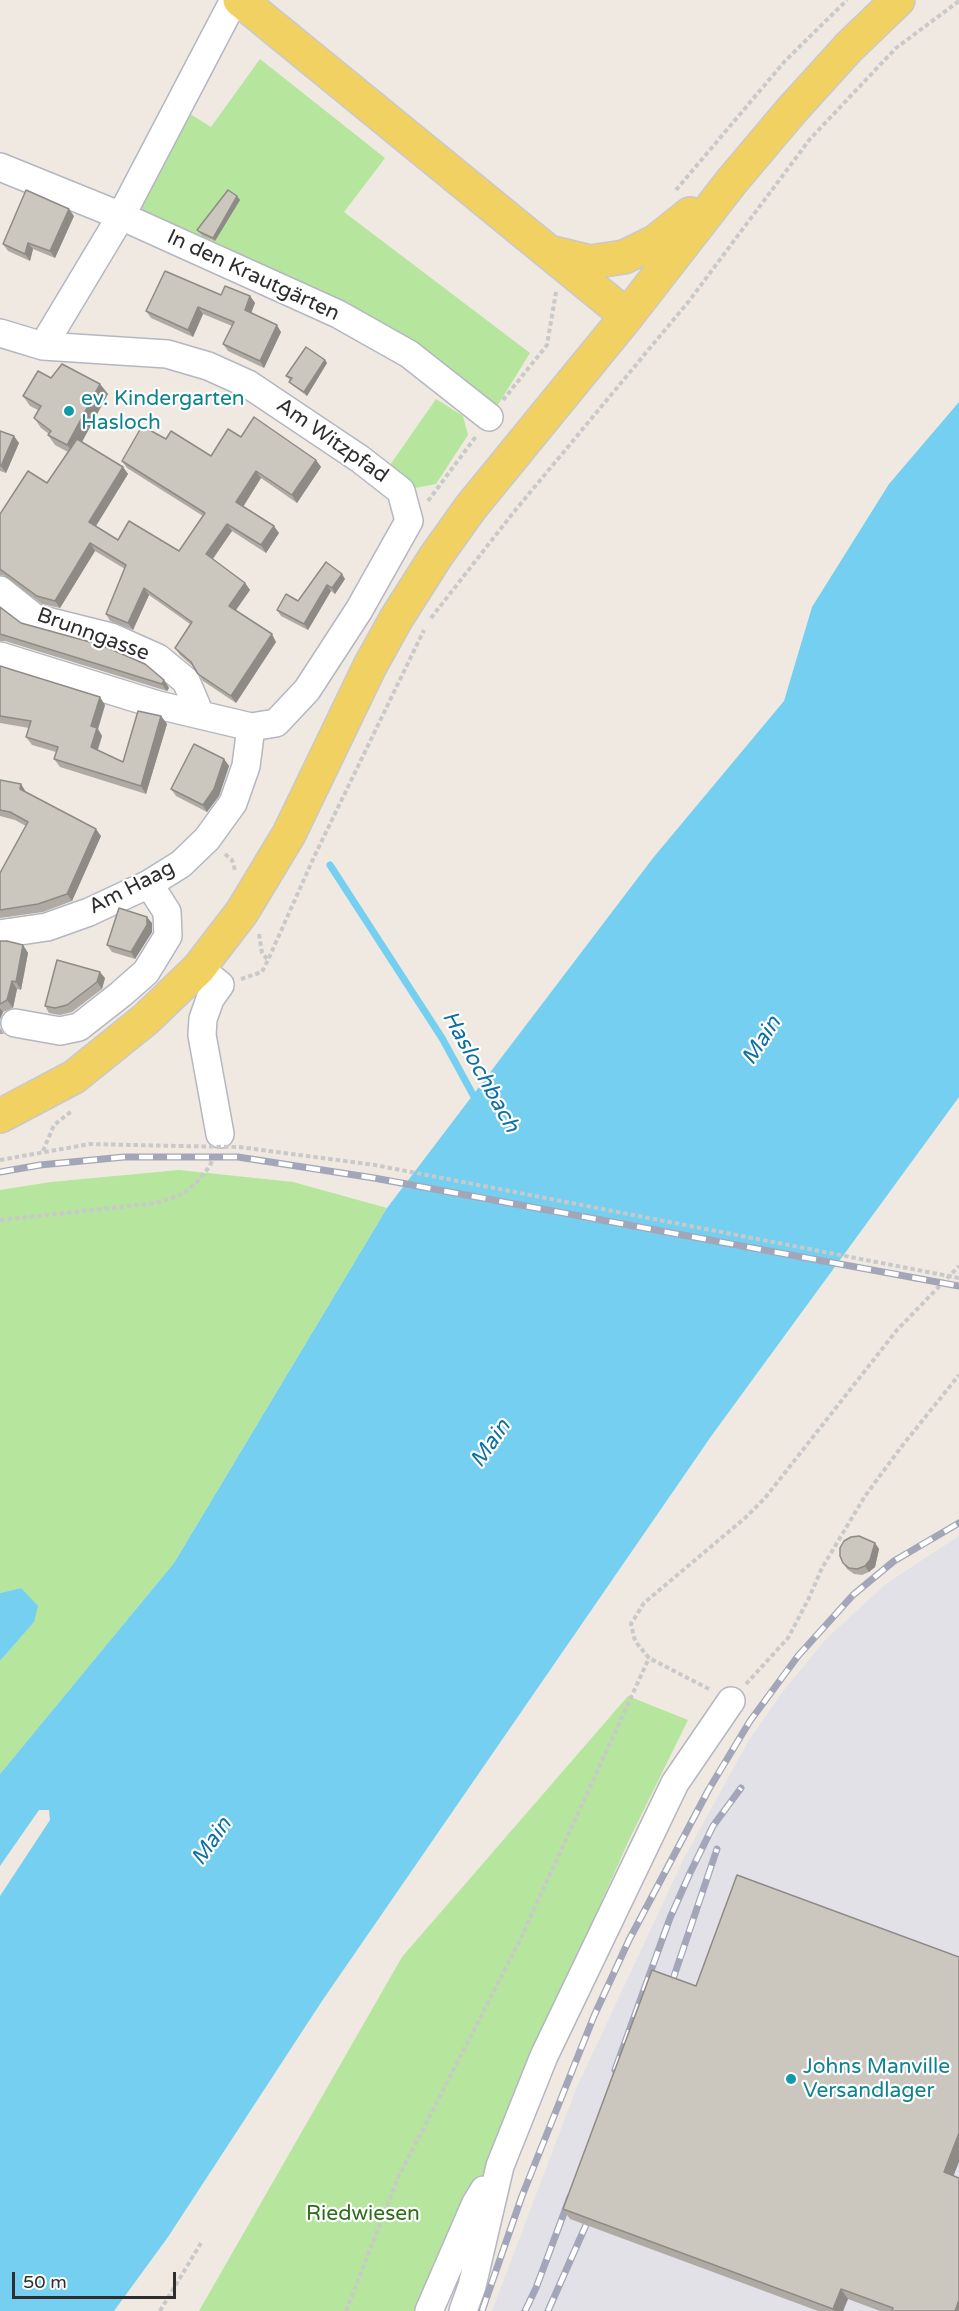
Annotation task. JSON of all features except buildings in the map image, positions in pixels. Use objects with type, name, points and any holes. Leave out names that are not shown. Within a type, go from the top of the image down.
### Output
[{"type":"main road","points":[[240,0],[627,316]]},
{"type":"main road","points":[[0,1116],[74,1077],[146,1019],[210,977],[242,912],[289,834],[370,666],[435,556],[471,507],[627,316],[732,181],[849,47],[898,0]]},
{"type":"main road","points":[[549,252],[590,262],[624,257],[655,242],[732,181]]},
{"type":"street","points":[[43,346],[121,216],[234,0]]},
{"type":"street","name":"In den Krautgärten","points":[[0,167],[121,216],[338,314],[409,354],[489,417]]},
{"type":"street","name":"Am Witzpfad","points":[[0,333],[43,346],[167,354],[208,366],[248,384],[360,459],[401,491],[409,521],[358,610],[307,690],[276,723],[251,728]]},
{"type":"street","name":"Brunngasse","points":[[0,590],[36,618],[111,637],[158,658],[186,681],[200,714]]},
{"type":"street","points":[[0,656],[158,705],[251,728]]},
{"type":"street","name":"Am Haag","points":[[0,934],[47,927],[118,900],[181,864],[207,839],[233,803],[246,766],[251,728]]},
{"type":"street","points":[[15,1023],[60,1031],[78,1027],[122,994],[146,972],[168,936],[167,912],[149,884]]},
{"type":"street","points":[[210,977],[210,999],[203,1019],[202,1035],[220,1134]]},
{"type":"street","points":[[463,2311],[472,2286],[500,2166],[544,2056],[675,1783],[731,1701]]},
{"type":"street","points":[[429,2311],[476,2202],[500,2166]]},
{"type":"path","points":[[210,977],[262,972],[314,857],[426,625],[513,513],[689,301],[810,139],[896,48],[959,1]]},
{"type":"path","points":[[0,1220],[156,1203],[183,1194],[210,1166],[220,1134]]},
{"type":"path","points":[[0,1160],[90,1144],[239,1147],[375,1165],[959,1278]]},
{"type":"path","points":[[959,1266],[897,1330],[765,1498],[644,1603],[631,1624],[635,1641],[649,1658],[731,1701],[788,1638],[822,1568],[866,1496],[902,1446],[959,1375]]},
{"type":"path","points":[[346,2311],[398,2178],[519,1942],[649,1658]]},
{"type":"path","points":[[160,2311],[201,2243]]},
{"type":"shaded area","points":[[959,1536],[959,2311],[492,2311],[576,2089],[684,1858],[749,1740],[784,1690],[827,1638],[887,1583]]},
{"type":"green space","points":[[260,59],[385,158],[344,212],[530,353],[491,416],[131,210],[182,109],[211,127]]},
{"type":"green space","points":[[436,399],[463,416],[468,435],[436,484],[415,488],[390,465]]},
{"type":"green space","points":[[179,1170],[293,1182],[387,1208],[174,1563],[0,1774],[0,1661],[34,1622],[21,1588],[0,1593],[0,1190],[51,1182]]},
{"type":"green space","name":"Riedwiesen","points":[[628,1696],[688,1720],[629,1840],[513,2101],[426,2311],[199,2311],[402,1957]]},
{"type":"water","name":"Main","points":[[959,402],[959,1097],[712,1435],[322,2001],[168,2237],[114,2311],[0,2311],[0,1896],[50,1820],[49,1810],[39,1810],[0,1866],[0,1774],[174,1563],[387,1208],[653,858],[784,701],[812,607],[889,484]]},
{"type":"water","points":[[21,1588],[38,1606],[34,1622],[0,1661],[0,1593]]},
{"type":"waterway","name":"Haslochbach","points":[[330,865],[442,1038],[477,1102]]},
{"type":"railway","points":[[0,1172],[40,1165],[124,1157],[238,1157],[374,1178],[959,1286]]},
{"type":"railway","points":[[482,2311],[522,2196],[594,2016],[629,1940],[709,1789],[750,1721],[798,1656],[853,1595],[894,1561],[959,1523]]},
{"type":"railway","points":[[615,2070],[670,1918],[690,1873],[713,1826],[741,1788]]},
{"type":"railway","points":[[671,1985],[717,1849]]},
{"type":"railway","points":[[525,2311],[570,2197]]},
{"type":"railway","points":[[548,2311],[586,2225]]},
{"type":"place","name":"ev. Kindergarten Hasloch","points":[[69,411]]},
{"type":"place","name":"Johns Manville Versandlager","points":[[791,2079]]}]
